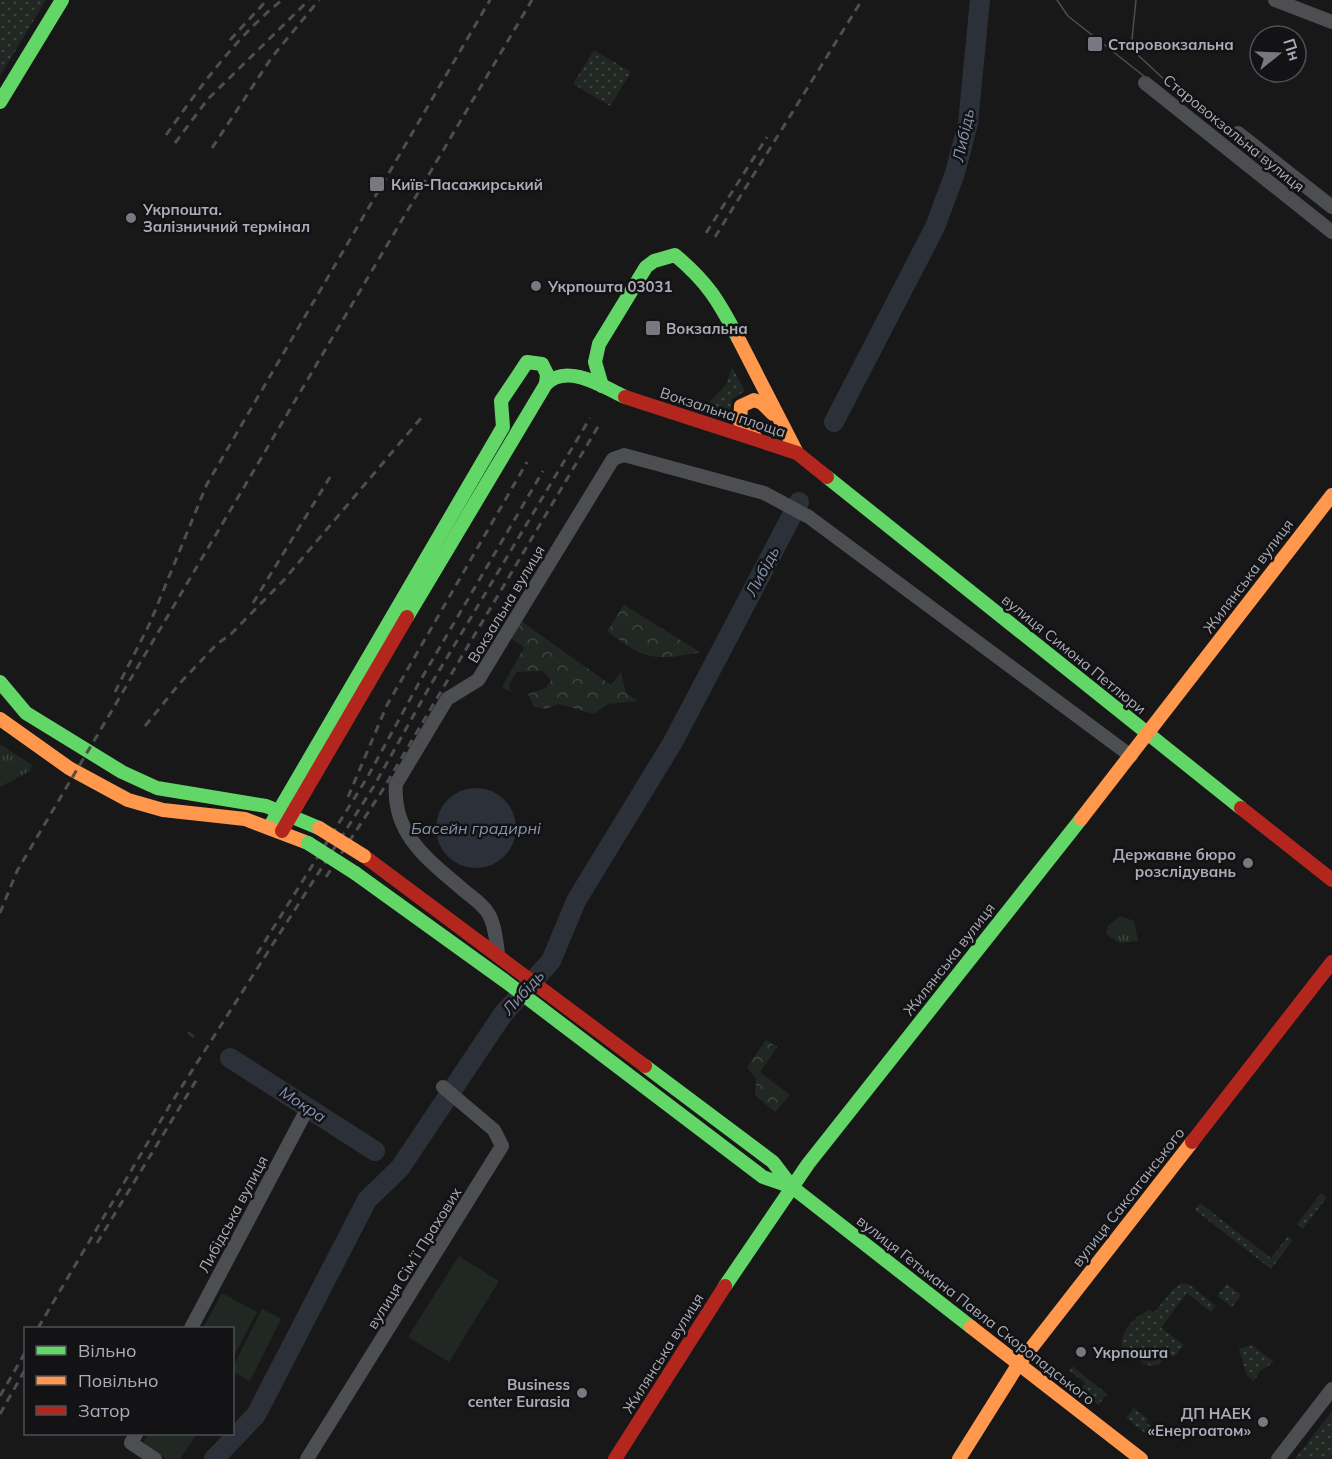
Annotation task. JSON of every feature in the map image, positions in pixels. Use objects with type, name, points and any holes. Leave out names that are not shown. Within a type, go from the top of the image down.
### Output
[{"type":"main road","points":[[0,102],[62,0]]},
{"type":"main road","name":"Вокзальна площа","points":[[675,255],[699,275],[715,294],[775,416],[797,453],[628,399],[598,384],[595,362],[599,344],[646,267],[654,261],[675,255]]},
{"type":"main road","points":[[276,828],[503,427],[501,401],[523,365],[532,361],[542,364],[547,374],[546,384]]},
{"type":"main road","points":[[285,812],[546,384],[560,374],[578,376],[598,384]]},
{"type":"main road","points":[[762,441],[747,431],[740,422],[741,406],[754,400],[762,403],[775,416]]},
{"type":"main road","points":[[503,417],[517,422],[525,416]]},
{"type":"main road","name":"вулиця Симона Петлюри","points":[[797,453],[1332,880]]},
{"type":"main road","name":"Жилянська вулиця","points":[[615,1459],[717,1296],[792,1187],[1131,756],[1332,495]]},
{"type":"main road","name":"вулиця Гетьмана Павла Скоропадського","points":[[0,682],[26,713],[70,743],[122,772],[157,788],[218,796],[285,812],[319,828],[364,856],[498,953],[773,1162],[792,1187],[1141,1459]]},
{"type":"main road","name":"вулиця Гетьмана Павла Скоропадського","points":[[0,719],[25,740],[57,760],[143,806],[224,815],[276,828],[308,843],[356,873],[505,981],[763,1177],[792,1187]]},
{"type":"main road","name":"вулиця Саксаганського","points":[[959,1459],[1018,1365],[1332,963]]},
{"type":"street","points":[[1275,0],[1332,22]]},
{"type":"street","name":"Старовокзальна вулиця","points":[[1144,83],[1332,232]]},
{"type":"street","name":"Старовокзальна вулиця","points":[[1238,133],[1332,207]]},
{"type":"street","name":"Вокзальна вулиця","points":[[498,953],[495,934],[487,911],[440,870],[406,835],[395,797],[396,784],[447,699],[478,680],[613,459],[619,456],[624,455],[688,471],[764,493],[787,505],[809,518],[1131,756]]},
{"type":"street","name":"вулиця Сімʼї Прахових","points":[[307,1459],[502,1146],[494,1130],[449,1091]]},
{"type":"street","name":"Либідська вулиця","points":[[192,1327],[304,1115]]},
{"type":"street","points":[[1278,1459],[1332,1389]]},
{"type":"street","points":[[135,1435],[131,1443],[155,1459]]},
{"type":"green space","points":[[0,0],[46,0],[0,76]]},
{"type":"green space","points":[[594,50],[631,72],[610,106],[573,84]]},
{"type":"green space","points":[[732,367],[745,391],[732,399],[730,417],[702,410],[726,385]]},
{"type":"green space","points":[[624,605],[700,652],[660,657],[640,653],[630,648],[607,631]]},
{"type":"green space","points":[[521,621],[611,685],[621,672],[626,693],[638,701],[608,704],[594,714],[559,704],[546,709],[534,707],[528,694],[546,688],[551,680],[543,671],[517,672],[509,684],[511,692],[502,687],[524,647],[510,638]]},
{"type":"green space","points":[[0,744],[32,765],[30,771],[0,787]]},
{"type":"green space","points":[[1120,916],[1134,921],[1138,941],[1119,943],[1106,934],[1108,926]]},
{"type":"green space","points":[[766,1040],[777,1047],[760,1072],[790,1095],[775,1112],[755,1095],[756,1079],[747,1067]]},
{"type":"green space","points":[[233,1050],[291,1087],[308,1102],[302,1114],[235,1071],[240,1069],[240,1065],[229,1058]]},
{"type":"green space","points":[[1321,1193],[1327,1197],[1303,1229],[1297,1224]]},
{"type":"green space","points":[[1200,1203],[1271,1258],[1288,1236],[1293,1240],[1271,1269],[1195,1210]]},
{"type":"green space","points":[[459,1256],[499,1281],[449,1362],[408,1337]]},
{"type":"green space","points":[[1181,1283],[1190,1285],[1216,1306],[1211,1312],[1187,1293],[1161,1328],[1184,1345],[1174,1357],[1168,1354],[1159,1365],[1152,1366],[1142,1363],[1124,1351],[1121,1345],[1124,1333],[1128,1326],[1145,1312],[1150,1310],[1154,1313],[1172,1290]]},
{"type":"green space","points":[[1227,1284],[1241,1295],[1232,1307],[1217,1296]]},
{"type":"green space","points":[[222,1293],[257,1312],[234,1356],[234,1327],[204,1327]]},
{"type":"green space","points":[[262,1309],[281,1319],[250,1381],[234,1373],[234,1365]]},
{"type":"green space","points":[[1252,1345],[1274,1362],[1260,1371],[1254,1381],[1247,1376],[1239,1349]]},
{"type":"green space","points":[[1072,1366],[1107,1394],[1098,1405],[1080,1390],[1085,1383],[1069,1370]]},
{"type":"green space","points":[[1134,1408],[1148,1419],[1146,1422],[1155,1430],[1150,1437],[1126,1418]]},
{"type":"green space","points":[[1332,1411],[1332,1459],[1295,1459]]},
{"type":"green space","points":[[147,1435],[196,1435],[180,1459],[166,1459],[143,1443]]},
{"type":"water","name":"Басейн градирні","points":[[476,788],[491,791],[504,800],[513,813],[516,828],[513,843],[504,856],[491,865],[476,868],[461,865],[448,856],[439,843],[436,828],[439,813],[448,800],[461,791]]},
{"type":"waterway","name":"Либідь","points":[[834,422],[935,227],[955,173],[968,123],[980,0]]},
{"type":"waterway","name":"Либідь","points":[[214,1459],[256,1415],[367,1200],[400,1168],[503,1014],[551,961],[576,901],[673,742],[799,502]]},
{"type":"waterway","name":"Мокра","points":[[189,1033],[193,1036]]},
{"type":"waterway","name":"Мокра","points":[[230,1058],[375,1151]]},
{"type":"tram line","points":[[1057,0],[1068,16],[1332,225]]},
{"type":"tram line","points":[[1136,0],[1132,39],[1139,56],[1198,111]]},
{"type":"railway","points":[[230,40],[267,0]]},
{"type":"railway","points":[[166,135],[234,46],[282,0]]},
{"type":"railway","points":[[175,143],[208,99],[309,0]]},
{"type":"railway","points":[[212,148],[272,57],[319,0]]},
{"type":"railway","points":[[115,692],[150,623],[207,484],[490,0]]},
{"type":"railway","points":[[0,913],[17,871],[532,0]]},
{"type":"railway","points":[[715,237],[862,0]]},
{"type":"railway","points":[[706,233],[767,137]]},
{"type":"railway","points":[[145,726],[180,683],[217,644],[231,634],[283,581],[421,418]]},
{"type":"railway","points":[[39,1327],[170,1105],[374,786],[430,686],[590,418]]},
{"type":"railway","points":[[326,877],[382,791],[599,425]]},
{"type":"railway","points":[[348,797],[387,705],[527,462]]},
{"type":"railway","points":[[257,954],[367,778],[420,681],[543,471]]},
{"type":"railway","points":[[253,603],[330,477]]},
{"type":"railway","points":[[97,1243],[197,1079]]},
{"type":"railway","points":[[0,1396],[24,1354]]},
{"type":"railway","points":[[0,1414],[24,1372]]},
{"type":"traffic: fast","points":[[0,102],[62,0]]},
{"type":"traffic: fast","points":[[602,386],[595,362],[599,344],[646,267],[654,261],[675,255],[696,274],[711,293],[738,338]]},
{"type":"traffic: fast","points":[[270,826],[503,427],[501,401],[527,362],[542,364],[547,374],[546,384]]},
{"type":"traffic: fast","points":[[407,617],[546,384],[554,378],[574,376],[585,378],[625,397]]},
{"type":"traffic: fast","points":[[827,477],[1241,808]]},
{"type":"traffic: fast","points":[[0,682],[26,713],[122,772],[157,788],[266,806],[319,828]]},
{"type":"traffic: fast","points":[[725,1286],[808,1164],[1081,819]]},
{"type":"traffic: fast","points":[[308,843],[355,873]]},
{"type":"traffic: fast","points":[[355,873],[505,981],[763,1177],[792,1187]]},
{"type":"traffic: fast","points":[[645,1066],[773,1162],[792,1187],[971,1327]]},
{"type":"traffic: slow","points":[[738,338],[797,453]]},
{"type":"traffic: slow","points":[[755,437],[740,422],[741,406],[754,400],[762,403],[773,414]]},
{"type":"traffic: slow","points":[[1081,819],[1332,495]]},
{"type":"traffic: slow","points":[[0,719],[69,768],[128,800],[163,810],[245,819],[308,843]]},
{"type":"traffic: slow","points":[[319,828],[364,856]]},
{"type":"traffic: slow","points":[[959,1459],[1018,1365],[1192,1142]]},
{"type":"traffic: slow","points":[[971,1327],[1141,1459]]},
{"type":"traffic: jam","points":[[625,397],[797,453],[827,477]]},
{"type":"traffic: jam","points":[[282,831],[407,617]]},
{"type":"traffic: jam","points":[[1241,808],[1332,880]]},
{"type":"traffic: jam","points":[[364,856],[645,1066]]},
{"type":"traffic: jam","points":[[1192,1142],[1332,962]]},
{"type":"traffic: jam","points":[[615,1459],[725,1286]]},
{"type":"place","name":"Старовокзальна","points":[[1095,44]]},
{"type":"place","name":"Київ-Пасажирський","points":[[377,184]]},
{"type":"place","name":"Укрпошта. Залізничний термінал","points":[[131,218]]},
{"type":"place","name":"Укрпошта 03031","points":[[536,286]]},
{"type":"place","name":"Вокзальна","points":[[653,328]]},
{"type":"place","name":"Державне бюро розслідувань","points":[[1248,863]]},
{"type":"place","name":"Укрпошта","points":[[1081,1352]]},
{"type":"place","name":"Business center Eurasia","points":[[582,1393]]},
{"type":"place","name":"ДП НАЕК «Енергоатом»","points":[[1263,1422]]}]
